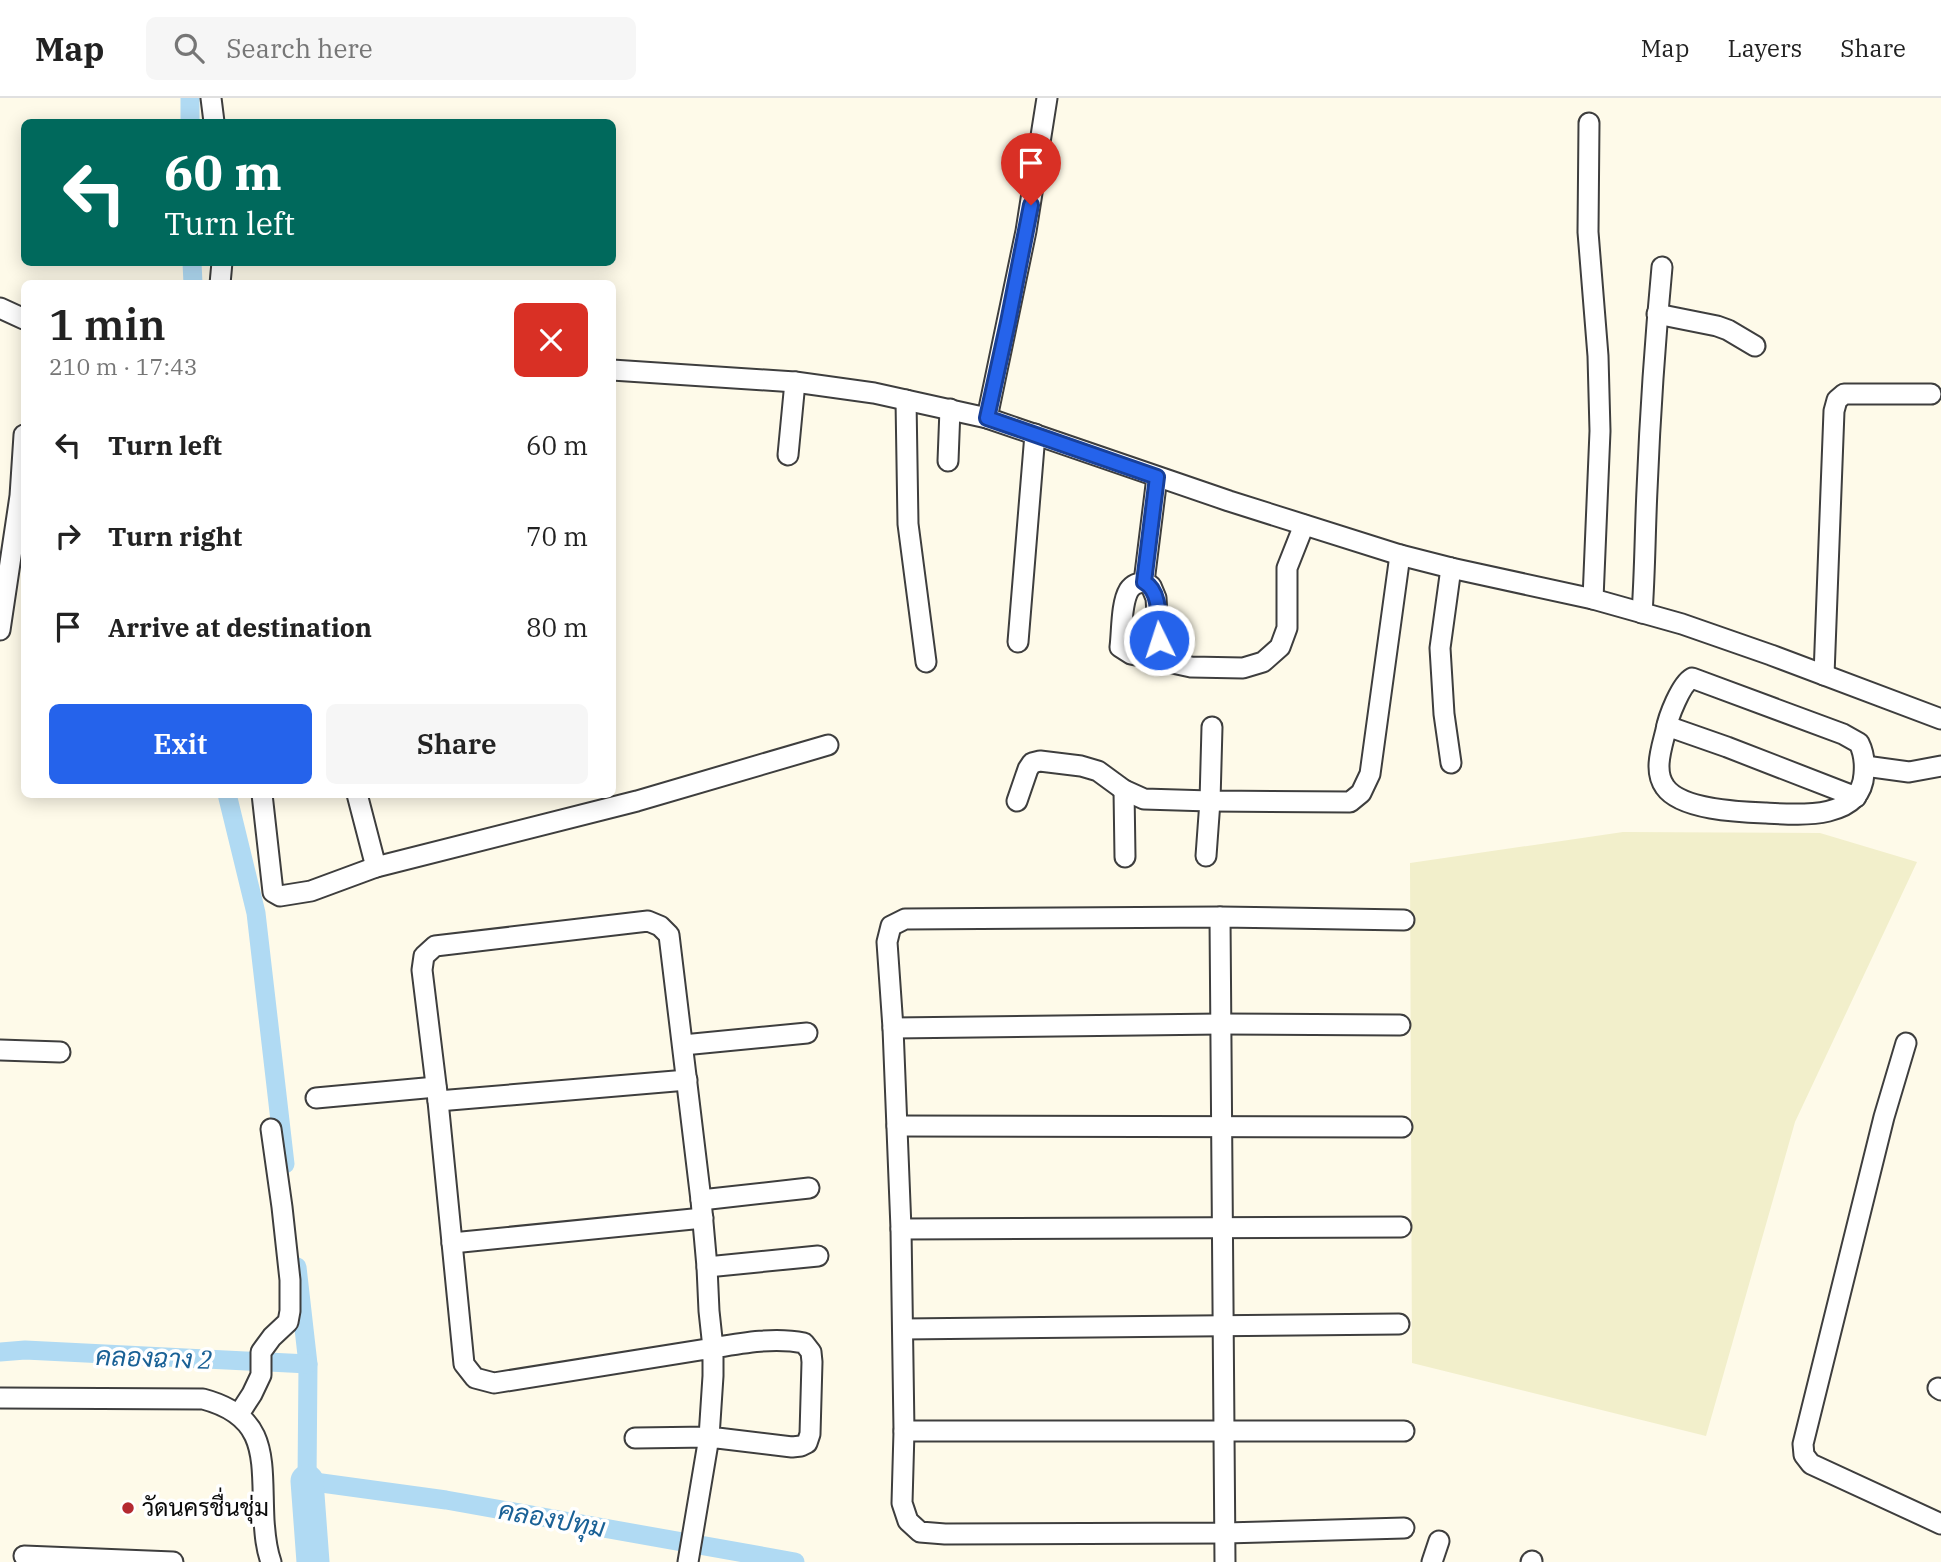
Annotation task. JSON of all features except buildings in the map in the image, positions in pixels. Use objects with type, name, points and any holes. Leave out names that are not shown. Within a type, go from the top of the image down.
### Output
[{"type":"street","points":[[211,98],[214,119]]},
{"type":"street","points":[[987,418],[1026,231],[1047,98]]},
{"type":"street","points":[[1589,123],[1588,232],[1598,356],[1600,431],[1593,599]]},
{"type":"street","points":[[1642,613],[1657,314],[1662,267]]},
{"type":"street","points":[[0,308],[21,318]]},
{"type":"street","points":[[1657,314],[1717,326],[1755,346]]},
{"type":"street","points":[[616,370],[795,382],[874,393],[987,418],[1157,477],[1400,555],[1593,599],[1642,613],[1771,655],[1941,719]]},
{"type":"street","points":[[788,455],[795,382]]},
{"type":"street","points":[[1824,675],[1834,411],[1837,400],[1844,394],[1931,394]]},
{"type":"street","points":[[906,400],[908,524],[926,662]]},
{"type":"street","points":[[947,461],[950,410]]},
{"type":"street","points":[[1018,642],[1035,434]]},
{"type":"street","points":[[1144,582],[1157,477]]},
{"type":"street","points":[[0,630],[6,551],[20,496],[21,481]]},
{"type":"street","points":[[1160,660],[1156,598],[1151,586],[1144,582],[1136,583],[1125,601],[1120,647],[1132,654],[1191,667],[1243,668],[1263,662],[1280,647],[1287,628],[1287,568],[1304,525]]},
{"type":"street","points":[[1017,801],[1032,762],[1040,761],[1098,771],[1124,790],[1144,799],[1350,802],[1361,793],[1370,774],[1400,555]]},
{"type":"street","points":[[1451,568],[1440,648],[1444,714],[1451,763]]},
{"type":"street","points":[[1692,678],[1859,743],[1865,766],[1861,790],[1856,797],[1834,810],[1801,815],[1723,811],[1683,800],[1664,786],[1658,771],[1667,726],[1686,681],[1692,678]]},
{"type":"street","points":[[1667,726],[1856,797]]},
{"type":"street","points":[[1206,856],[1212,727]]},
{"type":"street","points":[[262,798],[273,892],[280,896],[311,891],[376,867],[637,802],[828,745]]},
{"type":"street","points":[[1865,766],[1909,772],[1941,766]]},
{"type":"street","points":[[1124,790],[1125,857]]},
{"type":"street","points":[[358,798],[376,867]]},
{"type":"street","points":[[1404,920],[1220,917],[905,919],[891,926],[887,942],[901,1229],[905,1431],[902,1503],[908,1521],[920,1532],[945,1534],[1225,1533],[1404,1528]]},
{"type":"street","points":[[1220,917],[1225,1562]]},
{"type":"street","points":[[635,1438],[709,1437],[801,1446],[807,1443],[810,1434],[811,1352],[804,1343],[779,1340],[713,1348],[494,1383],[475,1378],[464,1364],[422,970],[425,956],[435,946],[648,921],[660,926],[669,935],[702,1209],[713,1348],[709,1437],[688,1562]]},
{"type":"street","points":[[893,1028],[1400,1025]]},
{"type":"street","points":[[683,1045],[807,1033]]},
{"type":"street","points":[[1906,1043],[1884,1117],[1803,1444],[1804,1454],[1811,1464],[1941,1524]]},
{"type":"street","points":[[0,1050],[60,1052]]},
{"type":"street","points":[[316,1098],[687,1080]]},
{"type":"street","points":[[897,1126],[1402,1127]]},
{"type":"street","points":[[239,1414],[261,1375],[261,1352],[288,1322],[290,1311],[284,1219],[271,1129]]},
{"type":"street","points":[[452,1243],[702,1209],[809,1188]]},
{"type":"street","points":[[901,1229],[1401,1227]]},
{"type":"street","points":[[707,1267],[818,1256]]},
{"type":"street","points":[[903,1329],[1399,1324]]},
{"type":"street","points":[[0,1398],[202,1399],[221,1404],[239,1414],[254,1431],[261,1451],[266,1545],[271,1562],[264,1562]]},
{"type":"street","points":[[905,1431],[1404,1431]]},
{"type":"street","points":[[1432,1562],[1439,1541]]},
{"type":"street","points":[[24,1556],[173,1562]]},
{"type":"shaded area","points":[[1623,832],[1820,833],[1917,862],[1795,1122],[1706,1436],[1412,1363],[1410,863]]},
{"type":"waterway","points":[[190,98],[190,119]]},
{"type":"waterway","points":[[192,266],[193,280]]},
{"type":"waterway","points":[[228,798],[256,913],[285,1164]]},
{"type":"waterway","name":"คลองปทุม","points":[[297,1267],[308,1364],[307,1481],[446,1500],[795,1562]]},
{"type":"waterway","name":"คลองฉาง 2","points":[[0,1352],[25,1350],[308,1364]]},
{"type":"waterway","points":[[307,1481],[313,1562]]},
{"type":"place","name":"วัดนครชื่นชุ่ม","points":[[128,1508]]},
{"type":"route","points":[[1031,205],[987,418],[1157,477],[1144,582],[1151,586],[1156,598],[1159,640]]}]
